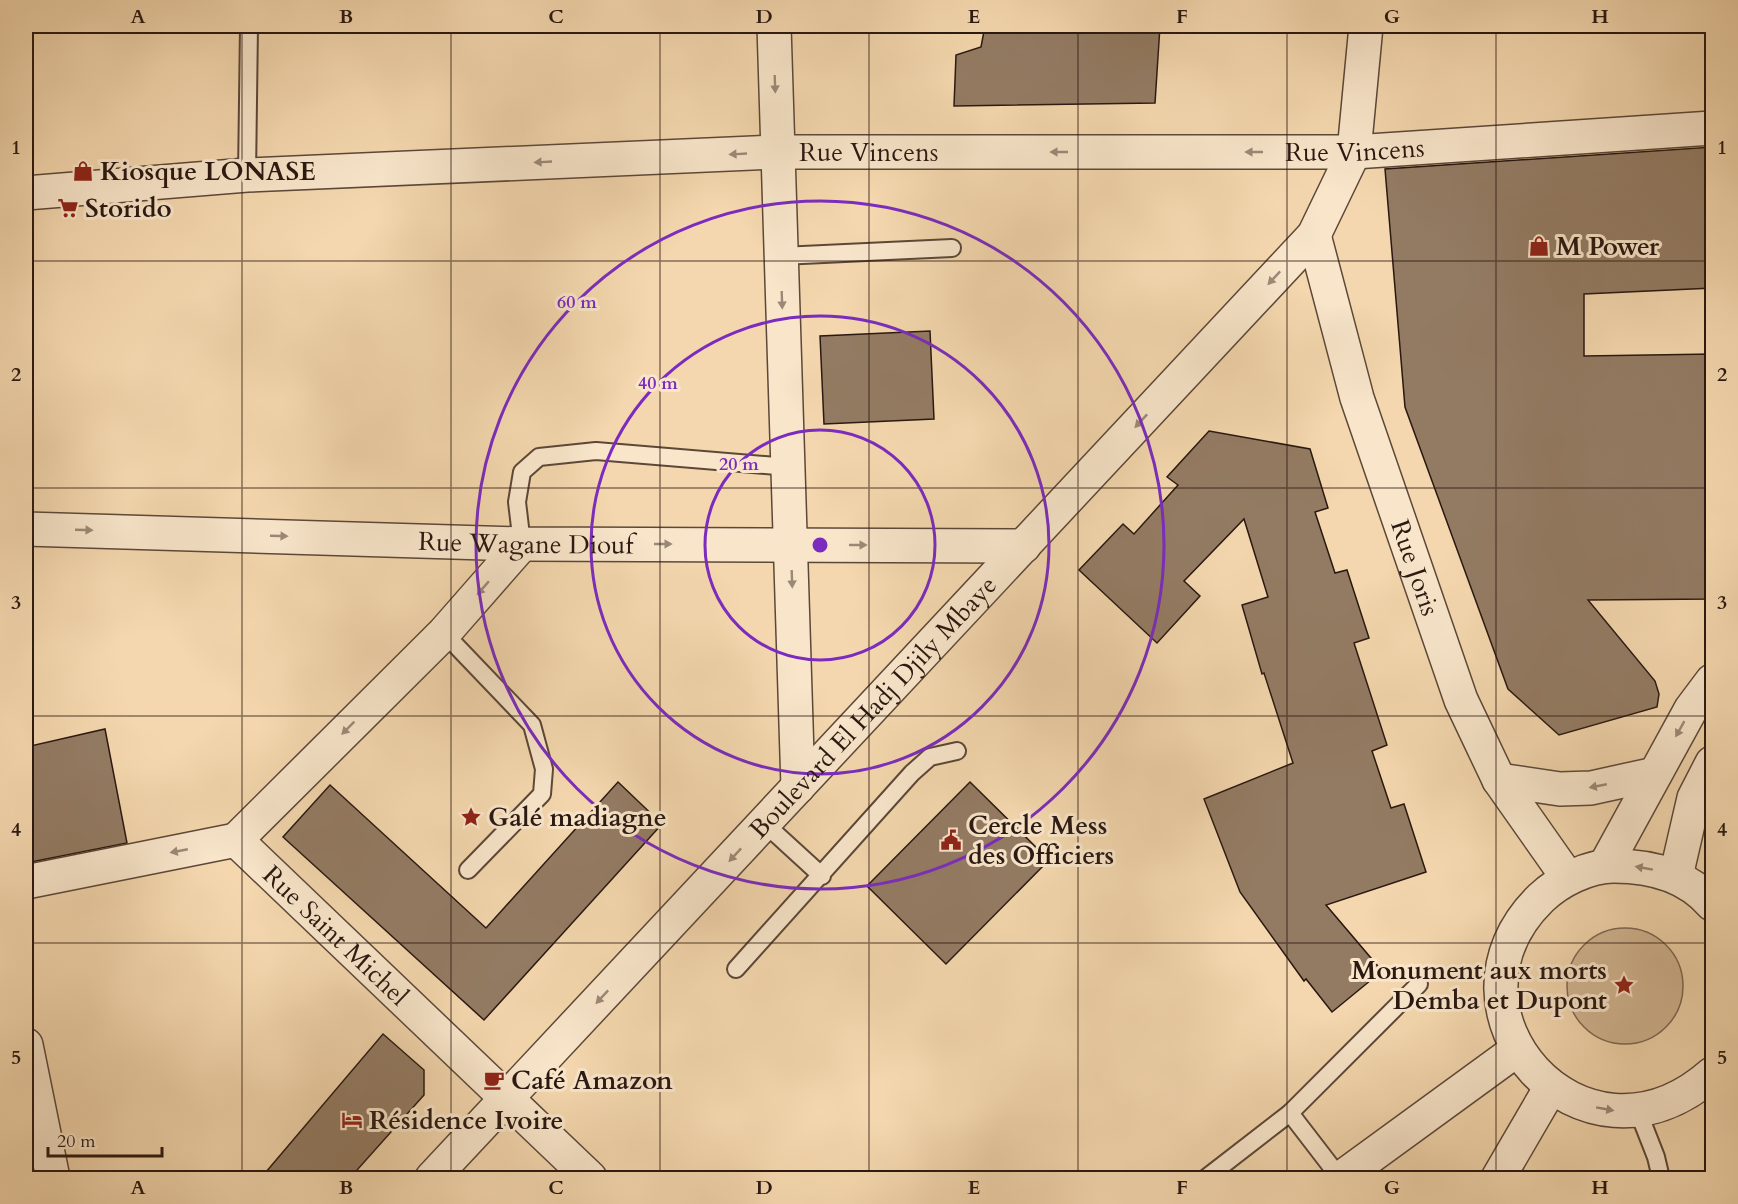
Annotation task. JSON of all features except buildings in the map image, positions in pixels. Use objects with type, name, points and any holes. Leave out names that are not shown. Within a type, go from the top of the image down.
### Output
[{"type":"street","points":[[774,26],[798,787]]},
{"type":"street","points":[[1354,153],[1366,26]]},
{"type":"street","name":"Rue Vincens","points":[[26,193],[247,175],[778,152],[1354,153],[1713,128]]},
{"type":"street","name":"Boulevard El Hadj Djily Mbaye","points":[[432,1179],[1314,236],[1354,153]]},
{"type":"street","name":"Rue Joris","points":[[1314,236],[1357,398],[1461,700],[1499,780],[1568,878]]},
{"type":"street","name":"Rue Wagane Diouf","points":[[26,529],[522,544],[1024,546]]},
{"type":"street","points":[[26,882],[236,840],[444,633],[522,544]]},
{"type":"street","points":[[1605,866],[1691,709],[1713,681]]},
{"type":"street","points":[[1676,876],[1694,798],[1713,764]]},
{"type":"street","points":[[1499,780],[1570,789],[1591,788],[1655,774]]},
{"type":"street","name":"Rue Saint Michel","points":[[236,840],[590,1179]]},
{"type":"street","points":[[1713,904],[1704,894],[1676,876],[1641,866],[1605,866],[1568,878],[1534,905],[1510,942],[1502,986],[1503,1008],[1518,1049],[1532,1070],[1551,1087],[1577,1102],[1607,1110],[1638,1111],[1667,1104],[1694,1090],[1713,1074]]},
{"type":"street","points":[[26,1045],[52,1179]]},
{"type":"street","points":[[1341,1179],[1518,1049]]},
{"type":"street","points":[[1498,1179],[1551,1087]]},
{"type":"lane","points":[[247,175],[249,26]]},
{"type":"lane","points":[[781,256],[952,248]]},
{"type":"lane","points":[[522,544],[517,502],[522,472],[539,457],[596,451],[788,467]]},
{"type":"lane","points":[[444,633],[532,724],[544,769],[542,794],[468,870]]},
{"type":"lane","points":[[736,969],[822,876],[912,773],[930,757],[957,751]]},
{"type":"lane","points":[[764,824],[822,876]]},
{"type":"lane","points":[[1206,1179],[1290,1113],[1419,984]]},
{"type":"lane","points":[[1638,1111],[1656,1157],[1661,1179]]},
{"type":"lane","points":[[1290,1113],[1341,1179]]},
{"type":"shaded area","points":[[1625,928],[1647,933],[1666,945],[1678,964],[1683,986],[1678,1008],[1666,1027],[1647,1039],[1625,1044],[1603,1039],[1584,1027],[1572,1008],[1567,986],[1572,964],[1584,945],[1603,933]]},
{"type":"place","name":"Kiosque LONASE","points":[[83,171]]},
{"type":"place","name":"Storido","points":[[68,208]]},
{"type":"place","name":"M Power","points":[[1539,246]]},
{"type":"place","name":"Galé madiagne","points":[[471,817]]},
{"type":"place","name":"Cercle Mess des Officiers","points":[[951,840]]},
{"type":"place","name":"Monument aux morts Demba et Dupont","points":[[1624,985]]},
{"type":"place","name":"Café Amazon","points":[[494,1080]]},
{"type":"place","name":"Résidence Ivoire","points":[[352,1120]]}]
